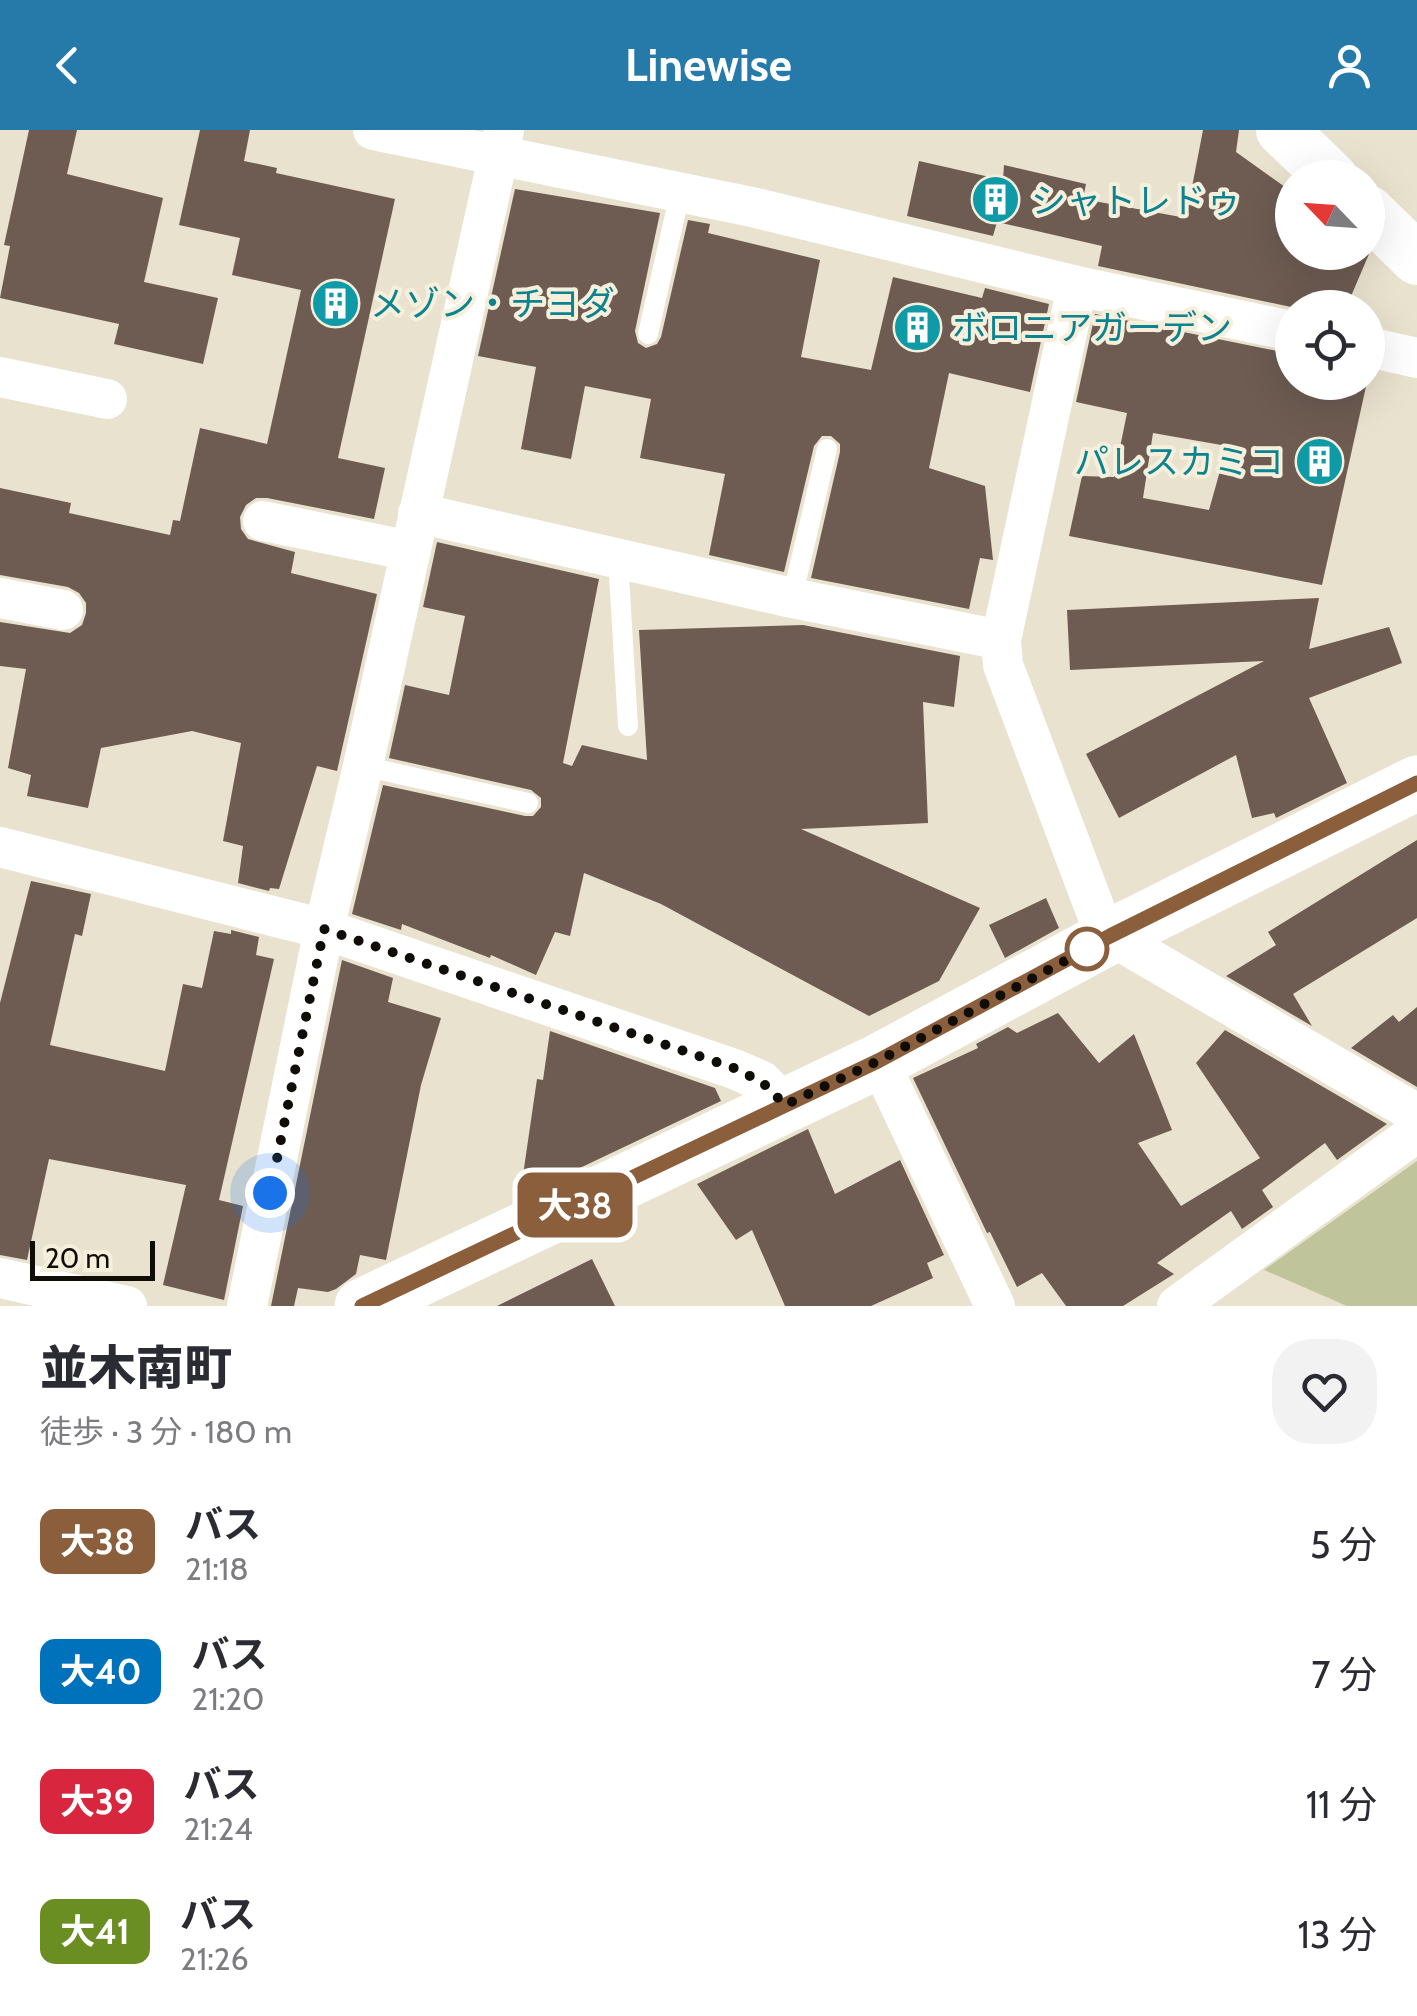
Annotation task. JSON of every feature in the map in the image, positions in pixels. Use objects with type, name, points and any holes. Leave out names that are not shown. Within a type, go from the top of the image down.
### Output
[{"type":"main road","points":[[362,1306],[878,1061],[1110,936],[1417,783]]},
{"type":"street","points":[[373,130],[501,143],[680,193],[1077,286],[1275,327]]},
{"type":"street","points":[[1282,130],[1313,160]]},
{"type":"street","points":[[246,1306],[324,929],[501,143]]},
{"type":"street","points":[[1385,228],[1417,259]]},
{"type":"street","points":[[1077,286],[1001,640],[1002,666],[1098,917],[1110,936],[1417,1114]]},
{"type":"street","points":[[1385,351],[1417,358]]},
{"type":"street","points":[[0,377],[107,400]]},
{"type":"street","points":[[264,521],[414,532],[618,559],[1001,640]]},
{"type":"street","points":[[0,598],[63,610]]},
{"type":"street","points":[[0,847],[324,929],[734,1068],[762,1082],[785,1105]]},
{"type":"street","points":[[878,1061],[995,1306]]},
{"type":"street","points":[[1177,1306],[1417,1132]]},
{"type":"street","points":[[0,1278],[127,1306]]},
{"type":"lane","points":[[648,334],[680,193]]},
{"type":"lane","points":[[792,598],[827,449]]},
{"type":"lane","points":[[618,559],[628,726]]},
{"type":"lane","points":[[363,766],[528,803]]},
{"type":"green space","points":[[1417,1161],[1417,1306],[1347,1306],[1264,1270]]},
{"type":"building","points":[[29,130],[77,130],[67,174],[163,198],[144,282],[218,298],[203,364],[114,344],[119,324],[0,298],[10,246],[4,245]]},
{"type":"building","points":[[200,130],[250,130],[244,161],[277,168],[276,173],[395,199],[338,458],[385,468],[374,519],[267,498],[256,498],[246,505],[240,517],[241,529],[248,539],[295,552],[291,573],[377,594],[337,771],[317,766],[279,889],[269,891],[238,883],[243,846],[223,841],[241,743],[192,731],[101,748],[88,808],[27,796],[31,775],[8,768],[26,669],[0,666],[0,622],[70,633],[82,625],[86,603],[68,587],[0,575],[0,488],[71,503],[69,513],[170,535],[173,520],[180,521],[200,428],[267,444],[301,290],[232,275],[240,238],[179,225]]},
{"type":"building","points":[[1203,130],[1239,130],[1236,152],[1275,180],[1275,270],[1362,270],[1354,290],[1275,290],[1275,304],[1098,266],[1102,246],[997,222],[993,236],[907,216],[919,161],[1003,180],[1004,165],[1086,184],[1083,199],[1186,218]]},
{"type":"building","points":[[515,189],[660,213],[635,331],[638,343],[646,348],[657,344],[661,337],[688,220],[710,224],[708,233],[820,260],[801,357],[871,370],[893,277],[982,298],[985,288],[1049,304],[1030,392],[949,373],[929,468],[985,486],[993,560],[980,558],[969,609],[811,578],[840,452],[840,444],[831,436],[822,436],[814,446],[784,572],[709,555],[725,474],[640,458],[651,399],[585,386],[571,459],[521,449],[536,367],[478,356]]},
{"type":"building","points":[[1095,314],[1275,351],[1275,400],[1363,400],[1322,585],[1069,536],[1082,476],[1114,477],[1127,413],[1076,402]],"holes":[[[1153,433],[1227,446],[1209,510],[1143,498]]]},
{"type":"building","points":[[437,542],[599,579],[563,763],[572,766],[582,745],[647,760],[639,630],[803,625],[960,656],[954,707],[923,702],[928,823],[801,829],[980,908],[939,981],[869,1016],[661,904],[584,873],[570,936],[555,932],[536,975],[402,924],[401,930],[352,914],[383,785],[525,816],[533,816],[541,807],[541,798],[531,790],[389,758],[405,685],[449,695],[465,616],[423,607]]},
{"type":"building","points":[[1319,598],[1309,649],[1389,627],[1402,663],[1309,698],[1347,783],[1276,818],[1274,813],[1252,818],[1236,755],[1119,818],[1086,754],[1264,661],[1070,670],[1067,610]]},
{"type":"building","points":[[1417,840],[1417,918],[1293,994],[1312,1026],[1226,976],[1276,945],[1268,932]]},
{"type":"building","points":[[31,881],[91,894],[82,936],[75,934],[50,1045],[165,1071],[183,984],[202,988],[214,931],[231,934],[231,930],[259,937],[256,955],[274,959],[219,1200],[243,1206],[224,1300],[163,1285],[186,1185],[49,1159],[27,1260],[0,1255],[0,1003]]},
{"type":"building","points":[[1046,898],[1059,928],[1005,958],[989,925]]},
{"type":"building","points":[[342,960],[393,978],[388,1002],[441,1018],[421,1085],[386,1260],[360,1255],[356,1274],[336,1289],[328,1292],[298,1288],[294,1306],[271,1306]]},
{"type":"building","points":[[1417,1007],[1417,1087],[1351,1048],[1393,1015],[1399,1022]]},
{"type":"building","points":[[1058,1013],[1099,1063],[1134,1034],[1172,1130],[1138,1143],[1181,1206],[1260,1158],[1196,1063],[1225,1030],[1387,1124],[1337,1160],[1325,1143],[1262,1190],[1273,1207],[1242,1229],[1231,1211],[1157,1263],[1174,1274],[1123,1306],[1066,1306],[1042,1273],[1017,1287],[913,1078],[978,1048],[976,1044],[1008,1027],[1017,1033]]},
{"type":"building","points":[[550,1031],[715,1088],[721,1101],[544,1185],[522,1182],[537,1079],[543,1080]]},
{"type":"building","points":[[808,1129],[835,1194],[900,1160],[944,1255],[927,1263],[933,1278],[871,1306],[785,1306],[752,1230],[736,1240],[697,1184]]},
{"type":"building","points":[[592,1259],[615,1306],[497,1306]]},
{"type":"bus line","name":"大38","points":[[362,1306],[878,1061],[1110,936],[1417,783]]},
{"type":"place","name":"シャトレドゥ","points":[[996,200]]},
{"type":"place","name":"メゾン・チヨダ","points":[[335,303]]},
{"type":"place","name":"ボロニアガーデン","points":[[917,327]]},
{"type":"place","name":"パレスカミコ","points":[[1319,461]]},
{"type":"route","points":[[270,1193],[324,929],[734,1068],[762,1082],[785,1105],[878,1061],[1087,949]]}]
